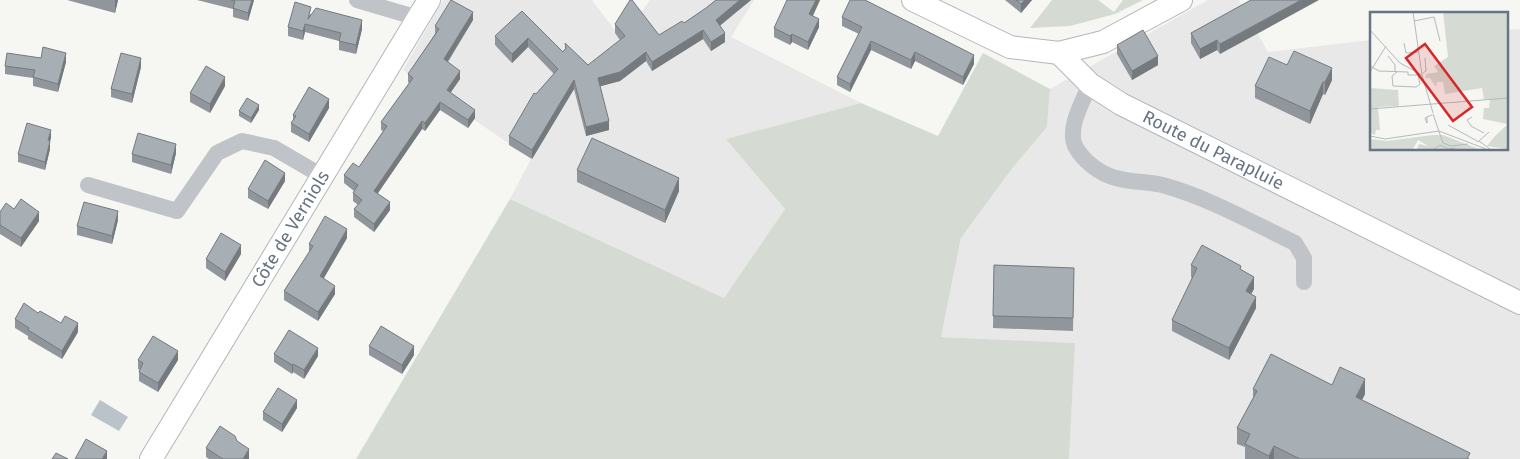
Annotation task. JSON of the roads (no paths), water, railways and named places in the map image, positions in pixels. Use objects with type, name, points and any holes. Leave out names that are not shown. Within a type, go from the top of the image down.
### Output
[{"type":"street","points":[[357,0],[424,9]]},
{"type":"street","points":[[913,0],[1010,48],[1059,53],[1103,42],[1181,0]]},
{"type":"street","name":"Côte de Verniols","points":[[151,459],[424,9]]},
{"type":"street","name":"Route du Parapluie","points":[[1059,53],[1090,84],[1121,104],[1520,303]]},
{"type":"street","points":[[1090,84],[1073,126],[1074,144],[1083,158],[1098,169],[1116,178],[1163,185],[1194,195],[1296,242],[1304,258],[1304,282]]},
{"type":"street","points":[[88,185],[177,211],[217,153],[242,141],[274,148],[322,176]]}]
